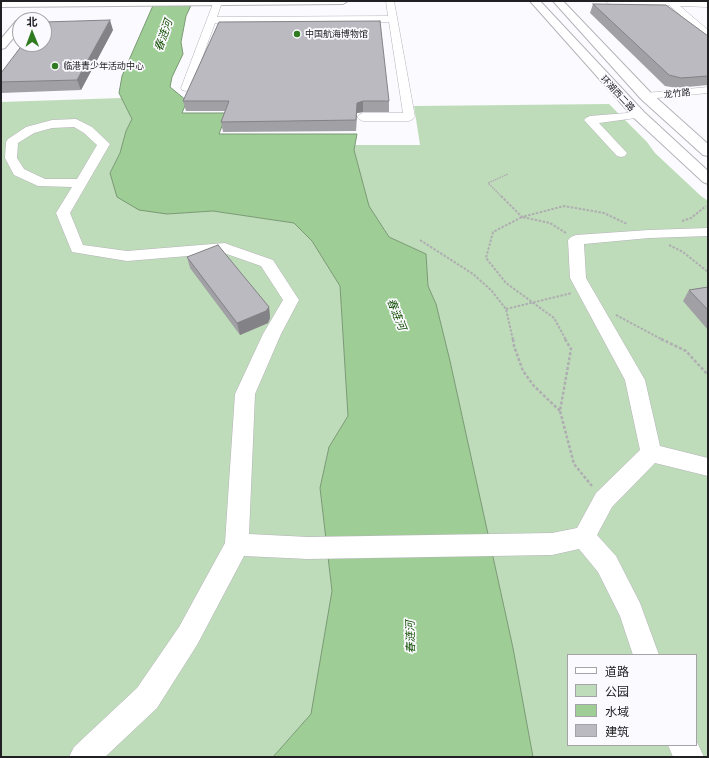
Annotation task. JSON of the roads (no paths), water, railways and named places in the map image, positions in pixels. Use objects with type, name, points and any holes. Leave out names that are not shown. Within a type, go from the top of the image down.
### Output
[{"type":"main road","points":[[1,13],[8,3],[344,1]]},
{"type":"main road","name":"环湖西二路","points":[[534,1],[639,115],[708,179]]},
{"type":"main road","name":"环湖西二路","points":[[558,1],[646,96],[708,152]]},
{"type":"main road","points":[[30,12],[38,3]]},
{"type":"main road","points":[[1,46],[12,33]]},
{"type":"street","points":[[363,117],[409,117],[390,1]]},
{"type":"street","points":[[610,1],[708,4]]},
{"type":"street","points":[[186,88],[218,2]]},
{"type":"street","points":[[670,2],[708,35]]},
{"type":"street","points":[[212,20],[393,19]]},
{"type":"street","name":"龙竹路","points":[[646,96],[708,90]]},
{"type":"street","points":[[621,153],[590,120],[639,115]]},
{"type":"street","points":[[80,183],[43,183],[19,172],[11,158],[12,142],[30,130],[52,124],[76,122],[104,144],[63,213],[77,249],[127,256],[225,248],[267,264],[291,300],[272,334],[245,394],[237,545],[188,636],[147,698],[84,757]]},
{"type":"street","points":[[651,453],[635,380],[578,278],[576,240],[648,234],[708,232]]},
{"type":"street","points":[[237,545],[308,548],[552,544],[584,537],[604,500],[651,453]]},
{"type":"street","points":[[651,453],[708,466]]},
{"type":"street","points":[[584,537],[607,564],[631,612],[646,654]]},
{"type":"street","points":[[683,746],[688,757]]},
{"type":"water","name":"春涟河","points":[[155,1],[193,1],[186,16],[181,42],[183,54],[172,77],[170,87],[187,101],[182,113],[227,113],[219,134],[357,134],[354,150],[369,206],[389,237],[426,254],[428,286],[436,304],[450,361],[513,648],[533,757],[273,757],[311,714],[332,591],[320,488],[329,447],[348,416],[340,286],[312,241],[294,223],[213,211],[167,214],[139,210],[117,197],[110,173],[120,153],[126,131],[132,119],[119,93],[122,76]]},
{"type":"place","name":"中国航海博物馆","points":[[297,34]]},
{"type":"place","name":"临港青少年活动中心","points":[[55,66]]}]
